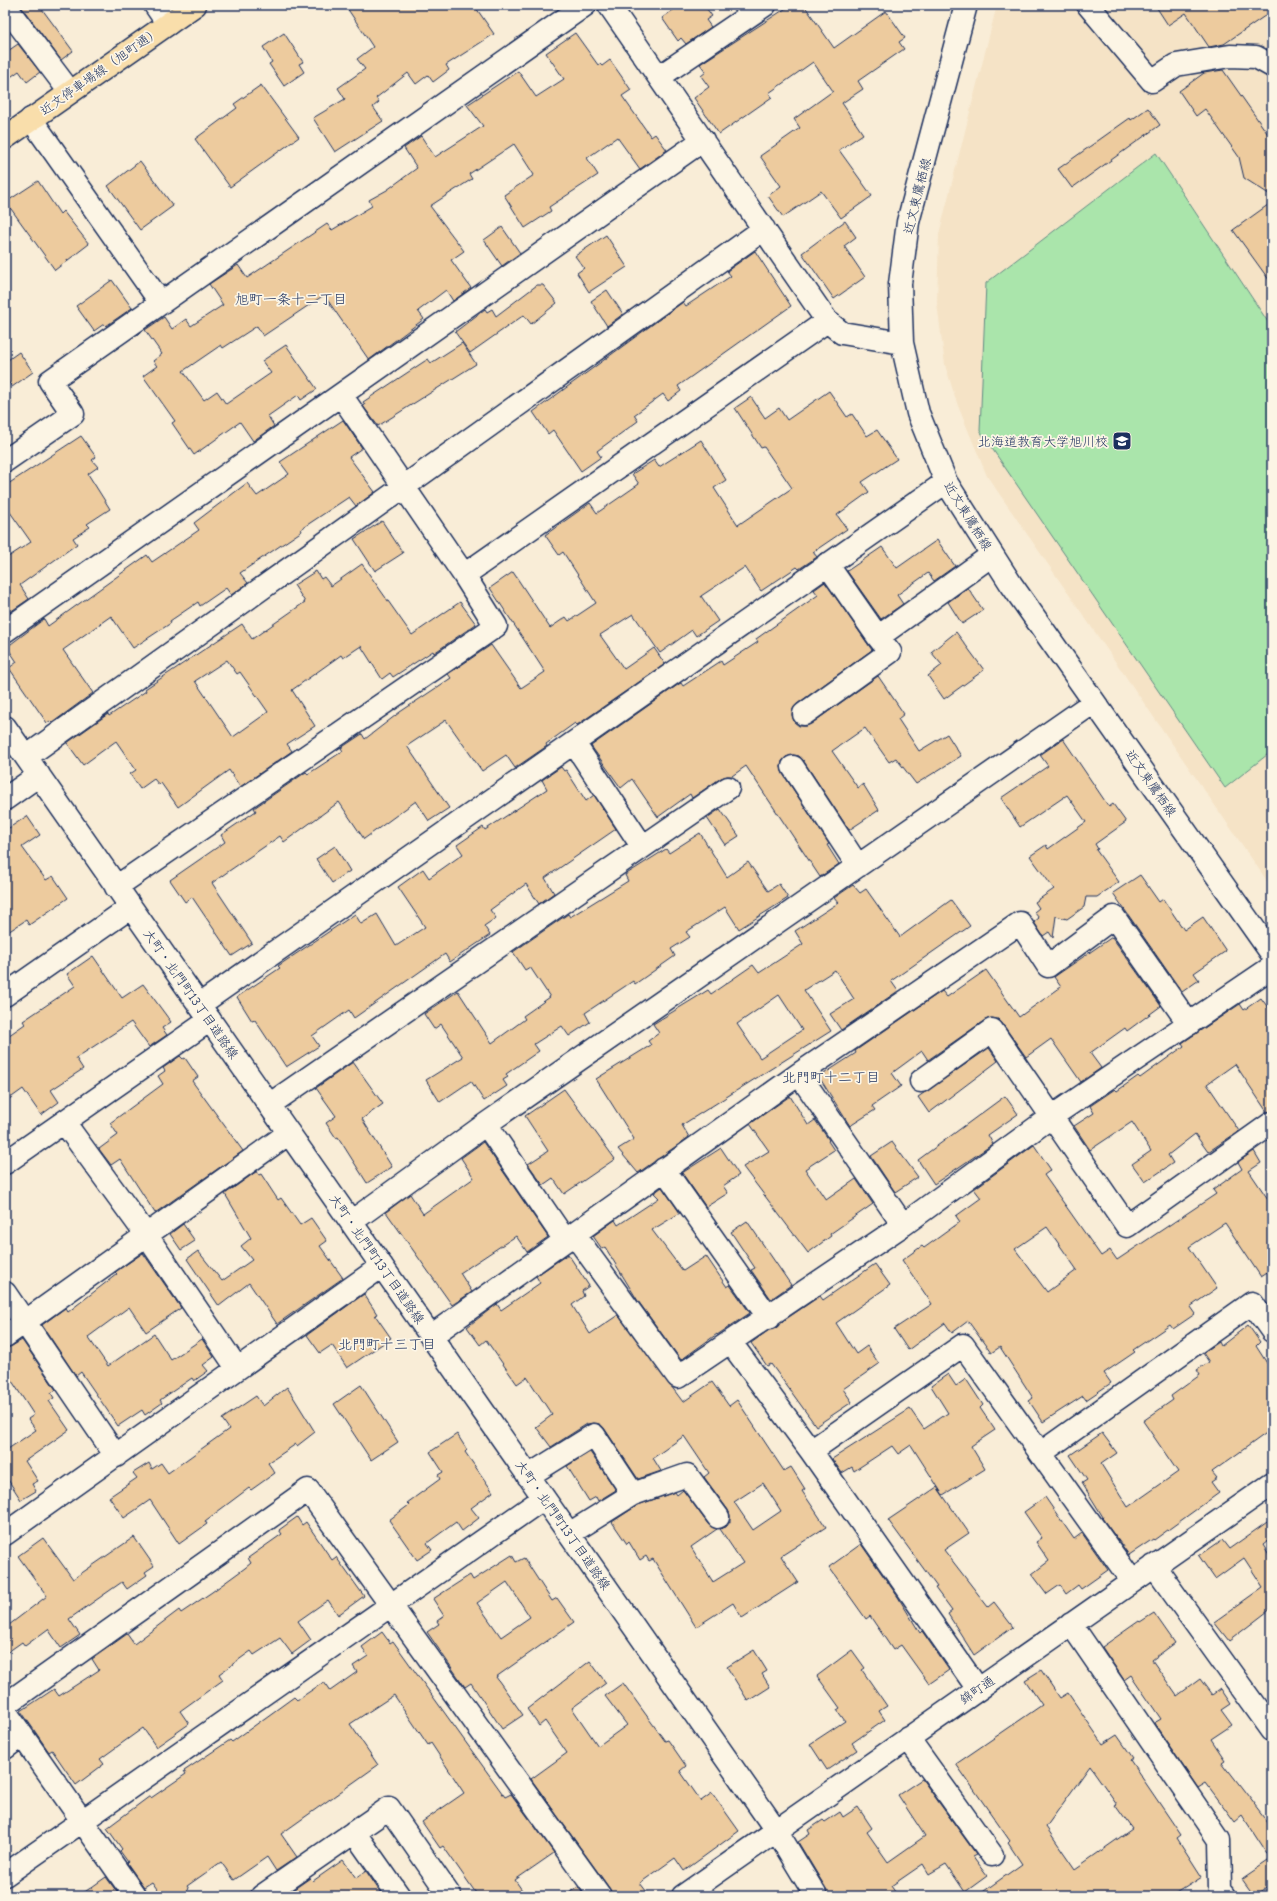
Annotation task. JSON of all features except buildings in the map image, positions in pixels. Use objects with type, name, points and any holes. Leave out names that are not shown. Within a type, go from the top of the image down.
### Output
[{"type":"main road","name":"近文停車場線（旭町通）","points":[[5,138],[195,5]]},
{"type":"street","points":[[155,5],[168,24]]},
{"type":"street","points":[[5,461],[73,414],[50,381],[585,5]]},
{"type":"street","points":[[609,5],[827,321],[842,333],[902,343]]},
{"type":"street","points":[[659,77],[765,5]]},
{"type":"street","name":"近文東鷹栖線","points":[[966,5],[908,222],[900,284],[902,343],[918,413],[946,482],[992,555],[1272,954]]},
{"type":"street","points":[[1088,5],[1152,81],[1176,65],[1230,56],[1256,57],[1272,66]]},
{"type":"street","points":[[5,6],[70,92]]},
{"type":"street","points":[[31,119],[161,303]]},
{"type":"street","points":[[5,631],[702,140]]},
{"type":"street","points":[[26,757],[764,229]]},
{"type":"street","points":[[464,575],[827,321]]},
{"type":"street","points":[[116,887],[496,626],[464,575],[341,395]]},
{"type":"street","points":[[5,1163],[64,1122],[205,1013],[574,743],[827,564],[946,482]]},
{"type":"street","points":[[878,637],[992,555]]},
{"type":"street","points":[[804,714],[890,652],[827,564]]},
{"type":"street","points":[[351,1222],[486,1124],[1094,702]]},
{"type":"street","name":"大町・北門町13丁目道路線","points":[[5,727],[776,1830],[816,1896]]},
{"type":"street","points":[[574,743],[642,846]]},
{"type":"street","points":[[793,767],[858,866]]},
{"type":"street","points":[[5,799],[39,775]]},
{"type":"street","points":[[269,1104],[728,788]]},
{"type":"street","points":[[5,995],[130,907]]},
{"type":"street","points":[[431,1336],[799,1074],[1020,923],[1048,966],[1114,917],[1189,1024]]},
{"type":"street","points":[[486,1124],[570,1237],[678,1377],[769,1318],[903,1225],[1051,1117],[1272,967]]},
{"type":"street","points":[[921,1081],[992,1030],[1128,1226],[1272,1123]]},
{"type":"street","points":[[799,1074],[903,1225]]},
{"type":"street","points":[[64,1122],[146,1236],[237,1368]]},
{"type":"street","points":[[5,1336],[289,1133]]},
{"type":"street","points":[[664,1169],[769,1318]]},
{"type":"street","points":[[7,1528],[116,1456],[237,1368],[382,1266]]},
{"type":"street","points":[[5,1293],[116,1456]]},
{"type":"street","points":[[1041,1453],[1252,1303],[1272,1331]]},
{"type":"street","points":[[731,1343],[812,1451],[978,1689]]},
{"type":"street","points":[[812,1451],[963,1345],[1132,1581]]},
{"type":"street","points":[[528,1476],[594,1435],[634,1494]]},
{"type":"street","points":[[569,1534],[634,1494],[687,1475],[718,1517]]},
{"type":"street","name":"錦町通","points":[[683,1896],[1272,1484]]},
{"type":"street","points":[[5,1705],[308,1490],[600,1896]]},
{"type":"street","points":[[5,1875],[544,1498]]},
{"type":"street","points":[[1154,1566],[1272,1730]]},
{"type":"street","points":[[1071,1624],[1219,1840],[1220,1890],[1225,1896]]},
{"type":"street","points":[[5,1711],[13,1742],[83,1821],[135,1896]]},
{"type":"street","points":[[908,1738],[992,1855]]},
{"type":"street","points":[[262,1896],[389,1808],[450,1896]]},
{"type":"street","points":[[354,1832],[399,1896]]},
{"type":"shaded area","name":"北海道教育大学旭川校","points":[[997,5],[1272,5],[1272,888],[987,476],[958,406],[945,365],[937,303],[939,234]]},
{"type":"green space","points":[[1156,153],[1272,328],[1272,751],[1225,788],[980,431],[986,283]]},
{"type":"place","name":"北海道教育大学旭川校","points":[[1122,441]]},
{"type":"district","name":"旭町一条十二丁目","points":[[291,299]]},
{"type":"district","name":"北門町十二丁目","points":[[831,1077]]},
{"type":"district","name":"北門町十三丁目","points":[[387,1344]]}]
